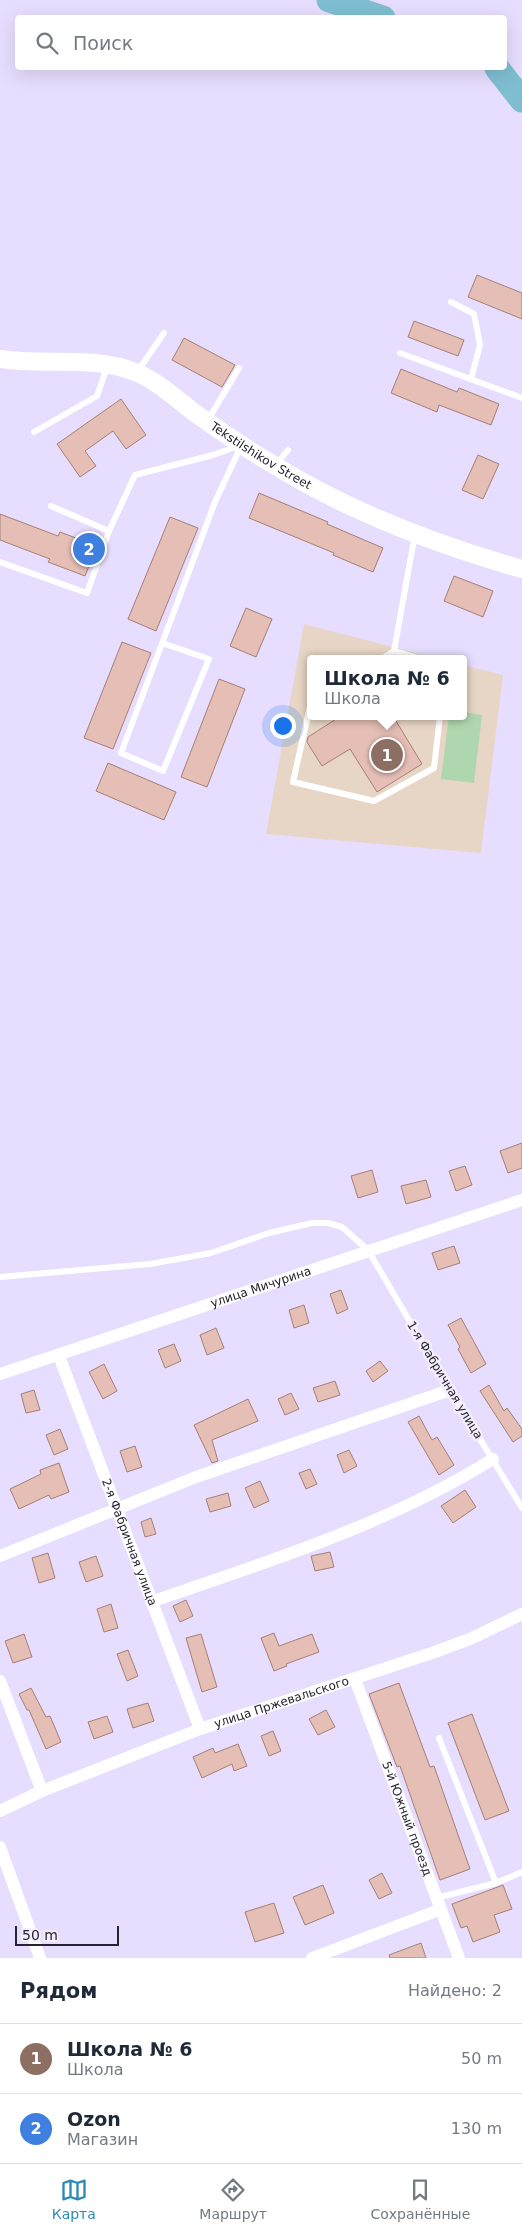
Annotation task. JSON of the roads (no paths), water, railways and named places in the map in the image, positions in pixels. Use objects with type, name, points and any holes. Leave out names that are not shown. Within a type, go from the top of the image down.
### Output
[{"type":"main road","name":"Tekstilshikov Street","points":[[0,359],[108,366],[136,373],[158,385],[241,445],[341,502],[417,534],[522,569]]},
{"type":"street","name":"улица Мичурина","points":[[0,1374],[59,1356],[368,1250],[522,1200]]},
{"type":"street","name":"2-я Фабричная улица","points":[[59,1356],[200,1729]]},
{"type":"street","points":[[0,1556],[212,1472],[450,1390]]},
{"type":"street","points":[[151,1602],[387,1516],[453,1483],[493,1459]]},
{"type":"street","name":"улица Пржевальского","points":[[0,1811],[42,1791],[200,1729],[452,1646],[522,1614]]},
{"type":"street","name":"5-й Южный проезд","points":[[355,1679],[458,1958]]},
{"type":"street","points":[[0,1680],[42,1791]]},
{"type":"street","points":[[0,1847],[40,1958]]},
{"type":"street","points":[[312,1958],[437,1904]]},
{"type":"lane","points":[[451,302],[474,314],[480,345],[471,379]]},
{"type":"lane","points":[[136,373],[164,333]]},
{"type":"lane","points":[[400,353],[522,398]]},
{"type":"lane","points":[[34,432],[97,396],[108,366]]},
{"type":"lane","points":[[207,422],[239,368]]},
{"type":"lane","points":[[0,562],[86,593],[109,531],[135,475],[213,455],[241,445]]},
{"type":"lane","points":[[162,643],[209,659],[163,771],[121,753],[162,643],[215,502],[241,445]]},
{"type":"lane","points":[[275,466],[288,450]]},
{"type":"lane","points":[[51,506],[109,531]]},
{"type":"lane","points":[[394,651],[413,545],[417,534]]},
{"type":"lane","points":[[388,655],[394,651],[408,655]]},
{"type":"lane","points":[[307,720],[293,782],[374,801],[434,768],[440,720]]},
{"type":"lane","name":"1-я Фабричная улица","points":[[0,1277],[103,1270],[167,1262],[211,1253],[281,1229],[320,1222],[342,1227],[368,1250],[522,1508]]},
{"type":"lane","points":[[439,1738],[496,1883]]},
{"type":"lane","points":[[437,1904],[522,1872]]},
{"type":"waterway","points":[[329,0],[374,15]]},
{"type":"waterway","points":[[499,70],[522,100]]},
{"type":"place","name":"Ozon","points":[[89,549]]},
{"type":"place","name":"Школа № 6","points":[[387,755]]}]
